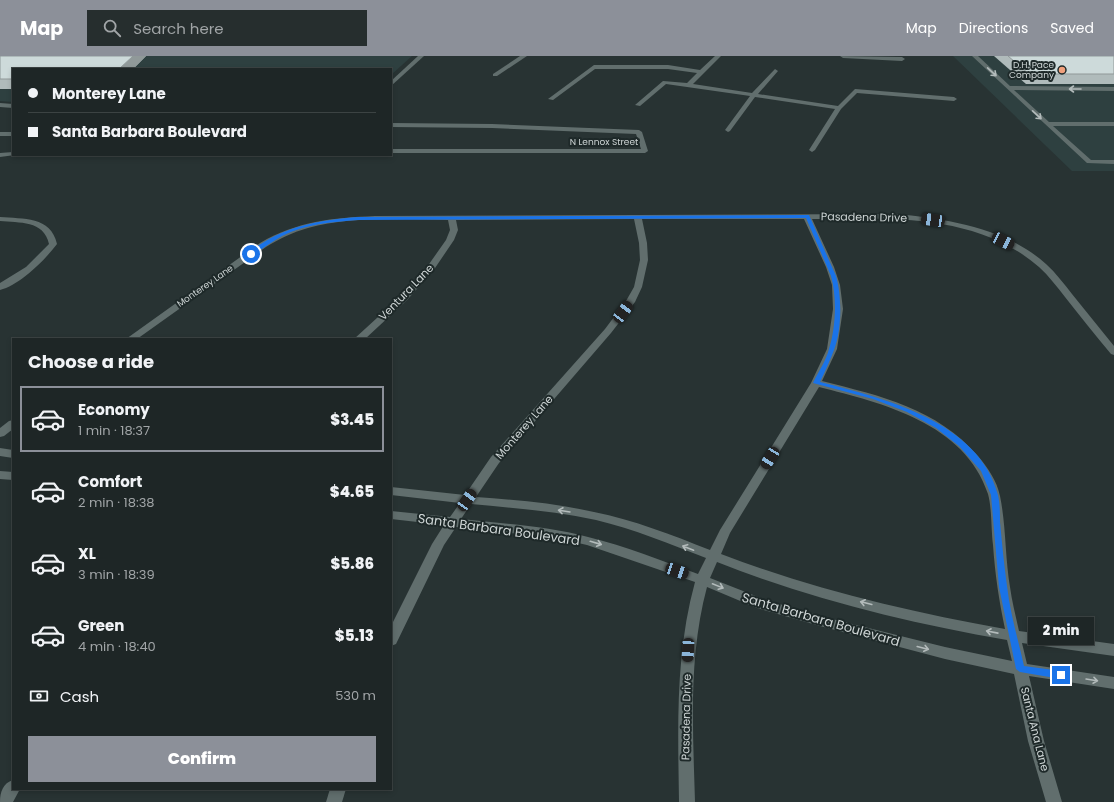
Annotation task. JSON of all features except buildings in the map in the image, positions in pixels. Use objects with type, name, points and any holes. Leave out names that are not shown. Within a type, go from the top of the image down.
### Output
[{"type":"street","points":[[392,83],[421,56]]},
{"type":"street","points":[[495,75],[524,56]]},
{"type":"street","points":[[688,85],[718,56]]},
{"type":"street","points":[[844,56],[902,59]]},
{"type":"street","points":[[551,99],[594,67],[668,67],[702,72]]},
{"type":"street","points":[[728,130],[753,96],[775,71]]},
{"type":"street","points":[[638,106],[665,82],[839,108]]},
{"type":"street","points":[[812,150],[839,108],[855,91],[954,99]]},
{"type":"street","points":[[0,105],[12,106]]},
{"type":"street","name":"N Lennox Street","points":[[392,125],[492,126],[639,132],[645,151],[392,151]]},
{"type":"street","points":[[0,134],[12,134]]},
{"type":"street","points":[[0,154],[12,154]]},
{"type":"street","name":"Monterey Lane","points":[[132,338],[263,245],[292,230],[330,221],[358,218],[807,216]]},
{"type":"street","name":"Pasadena Drive","points":[[687,802],[685,701],[688,650],[695,606],[702,580],[724,533],[816,383],[832,349],[838,309],[836,285],[807,216],[914,218],[970,229],[1003,241],[1032,257],[1043,266],[1114,352]]},
{"type":"street","name":"Monterey Lane","points":[[392,638],[438,544],[494,460],[608,331],[630,302],[638,287],[644,260],[643,243],[638,217]]},
{"type":"street","name":"Ventura Lane","points":[[360,338],[404,298],[430,269],[450,240],[454,230],[452,218]]},
{"type":"street","points":[[0,219],[29,222],[41,225],[51,234],[53,244],[45,255],[36,263],[0,287]]},
{"type":"street","name":"Santa Ana Lane","points":[[816,383],[875,398],[910,411],[938,426],[961,444],[984,470],[994,495],[1003,587],[1013,636],[1036,741],[1054,802]]},
{"type":"street","points":[[0,434],[12,424]]},
{"type":"street","points":[[0,452],[12,454]]},
{"type":"street","points":[[0,475],[12,476]]},
{"type":"street","name":"Santa Barbara Boulevard","points":[[392,491],[539,507],[596,516],[627,525],[713,557],[821,592],[944,622],[1013,636],[1114,650]]},
{"type":"street","name":"Santa Barbara Boulevard","points":[[392,515],[556,534],[588,541],[702,580],[762,604],[820,621],[945,653],[1020,669],[1114,683]]},
{"type":"street","points":[[4,802],[12,789]]},
{"type":"street","points":[[334,802],[338,790]]},
{"type":"lane","points":[[975,56],[1089,162],[1114,162]]},
{"type":"lane","points":[[1009,88],[1114,89]]},
{"type":"lane","points":[[1047,124],[1114,124]]},
{"type":"shaded area","points":[[0,56],[412,56],[392,74],[392,68],[12,68],[12,102],[0,101]]},
{"type":"shaded area","points":[[953,56],[1114,56],[1114,171],[1072,171]]},
{"type":"place","name":"D.H. Pace Company","points":[[1062,70]]},
{"type":"route","points":[[251,254],[280,235],[292,230],[330,221],[358,218],[807,216],[830,267],[836,285],[838,309],[832,349],[816,383],[875,398],[910,411],[938,426],[961,444],[974,457],[984,470],[994,495],[1003,587],[1020,669],[1061,675]]}]
